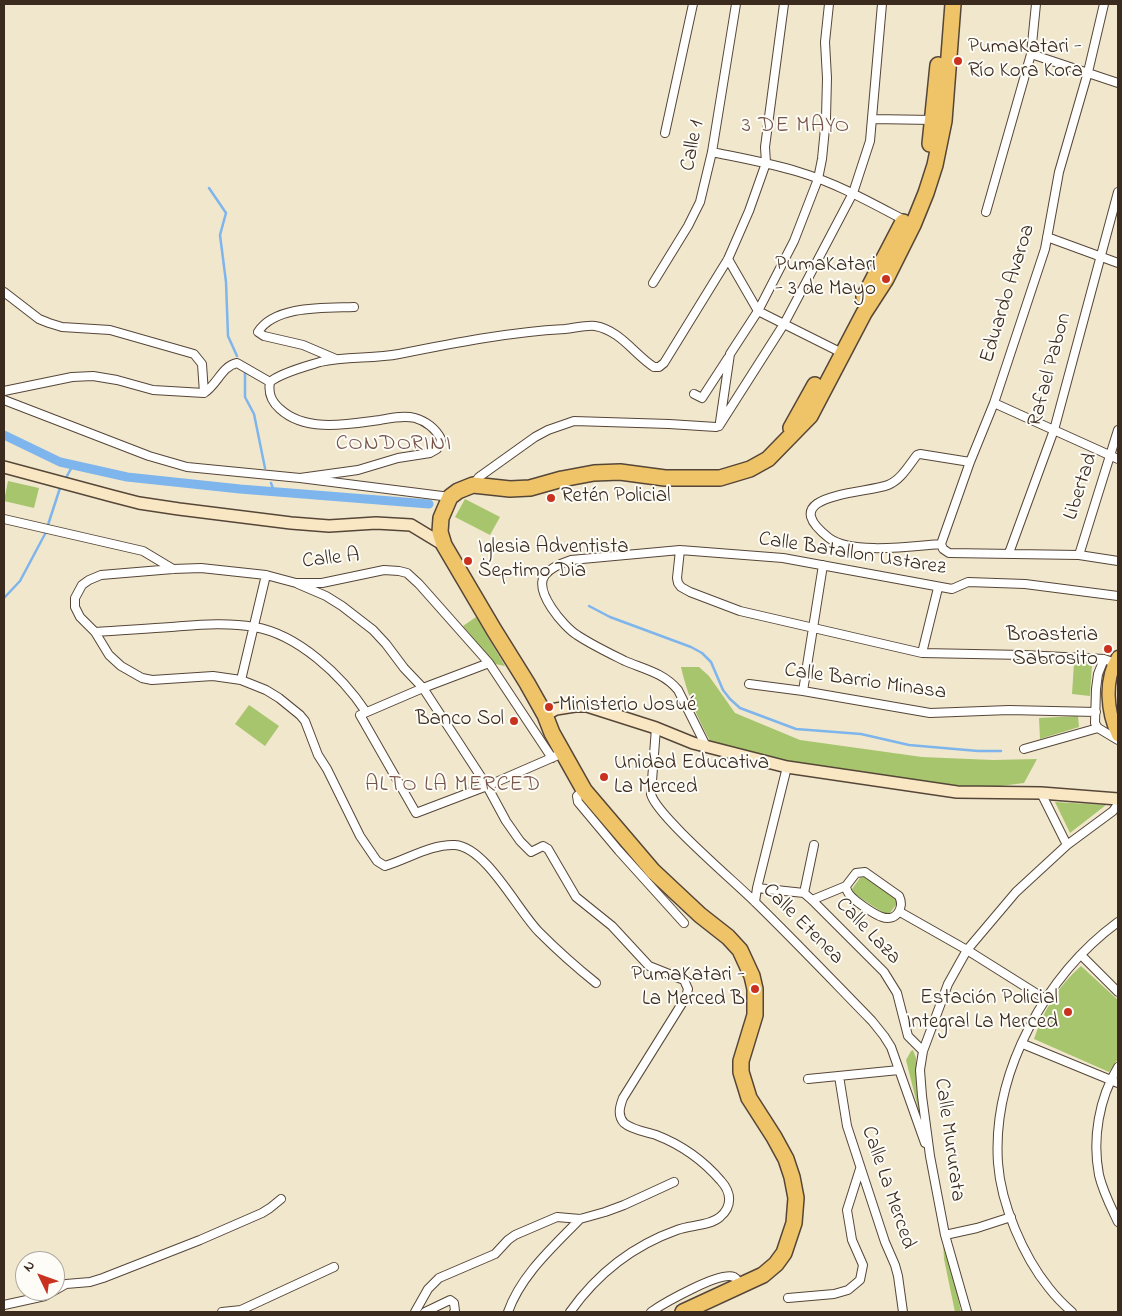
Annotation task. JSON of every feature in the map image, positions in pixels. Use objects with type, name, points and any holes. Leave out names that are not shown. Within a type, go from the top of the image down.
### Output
[{"type":"highway","points":[[939,121],[943,4]]},
{"type":"highway","points":[[683,1312],[763,1275],[776,1264],[784,1253],[794,1223],[796,1198],[786,1159],[749,1098],[741,1072],[741,1061],[755,1016],[756,1002],[752,976],[740,950],[728,937],[679,897],[653,871],[584,790],[558,755],[545,715],[444,545],[440,532],[441,518],[449,500],[458,491],[473,485],[510,489],[530,488],[594,473],[620,472],[665,478],[720,478],[750,469],[768,459],[810,416],[840,352],[909,222],[939,121],[953,4]]},
{"type":"main road","points":[[4,467],[121,498],[179,509],[329,526],[376,522],[411,525],[444,545]]},
{"type":"main road","points":[[1114,661],[1108,694],[1109,706],[1118,735]]},
{"type":"main road","points":[[545,715],[556,709],[587,706],[656,728],[693,743],[787,767],[957,792],[1041,793],[1118,799]]},
{"type":"street","points":[[665,133],[693,4]]},
{"type":"street","name":"Calle 1","points":[[653,283],[688,226],[700,202],[712,152],[736,4]]},
{"type":"street","points":[[300,478],[358,470],[398,458],[430,453],[437,449],[441,439],[429,425],[415,418],[387,418],[341,425],[319,424],[298,420],[286,414],[273,401],[269,389],[270,382],[279,376],[311,365],[337,360],[398,354],[471,341],[483,337],[535,330],[594,326],[615,334],[649,364],[659,367],[667,358],[728,259],[750,211],[766,163],[764,146],[784,4]]},
{"type":"street","points":[[694,394],[702,398],[758,311],[794,241],[818,179],[826,118],[827,78],[825,42],[829,4]]},
{"type":"street","points":[[473,485],[479,477],[536,437],[548,430],[574,421],[719,426],[784,324],[853,193],[870,141],[882,4]]},
{"type":"street","points":[[986,212],[1031,54],[1036,4]]},
{"type":"street","name":"Eduardo Avaroa","points":[[941,544],[970,462],[994,404],[1047,238],[1059,172],[1088,72],[1104,4]]},
{"type":"street","points":[[1031,54],[1118,82]]},
{"type":"street","points":[[872,119],[939,121]]},
{"type":"street","points":[[712,152],[766,163],[818,179],[853,193],[909,222]]},
{"type":"street","name":"Rafael Pabon","points":[[1009,554],[1054,430],[1118,192]]},
{"type":"street","points":[[1047,238],[1118,263]]},
{"type":"street","points":[[728,259],[758,311],[840,352]]},
{"type":"street","points":[[4,292],[38,319],[49,323],[62,327],[110,330],[194,354],[202,364],[204,393]]},
{"type":"street","points":[[337,360],[303,345],[264,336],[258,332],[280,315],[290,311],[354,307]]},
{"type":"street","points":[[719,426],[730,354]]},
{"type":"street","points":[[4,391],[72,377],[93,376],[117,380],[152,390],[204,393],[211,389],[227,367],[238,363],[270,382]]},
{"type":"street","points":[[4,400],[168,462],[187,467],[300,478],[449,500]]},
{"type":"street","points":[[994,404],[1115,457]]},
{"type":"street","name":"Libertad","points":[[1079,555],[1115,457],[1118,430]]},
{"type":"street","points":[[970,462],[917,455],[902,474],[888,485],[827,498],[812,506],[810,512],[813,522],[830,539],[846,545],[870,548],[941,544],[943,549],[949,553],[1079,555],[1118,561]]},
{"type":"street","points":[[4,519],[143,551],[173,569]]},
{"type":"street","points":[[680,550],[678,583],[681,587],[740,611],[922,653],[1024,655],[1114,661]]},
{"type":"street","name":"Calle Batallon Ustarez","points":[[706,746],[678,690],[672,683],[664,677],[625,661],[576,635],[548,602],[543,588],[543,579],[546,574],[561,563],[579,558],[680,550],[783,558],[938,588],[952,589],[968,582],[1025,584],[1118,596]]},
{"type":"street","points":[[803,691],[823,565]]},
{"type":"street","name":"Calle A","points":[[95,632],[80,617],[75,606],[76,598],[82,585],[101,575],[201,568],[266,575],[296,583],[330,582],[384,570],[398,570],[407,573],[420,584],[489,663],[558,755]]},
{"type":"street","points":[[241,680],[266,575]]},
{"type":"street","points":[[296,583],[326,596],[373,630],[423,688],[487,786],[506,821],[525,848],[531,852],[543,846],[548,849],[576,898],[612,926],[649,966],[677,976],[687,984],[686,997],[623,1098],[620,1115],[624,1123],[633,1128],[674,1143],[693,1154],[722,1181],[729,1191],[730,1198],[724,1213],[718,1219],[664,1234],[627,1254],[596,1280],[570,1312]]},
{"type":"street","points":[[922,653],[938,588]]},
{"type":"street","points":[[366,712],[355,695],[329,669],[299,646],[282,636],[255,627],[202,624],[95,632],[109,655],[121,666],[142,678],[152,680],[213,676],[241,680],[266,690],[279,698],[305,721],[318,755],[328,769],[360,836],[377,861],[385,866],[426,850],[445,845],[457,845],[470,850],[497,876],[538,932],[596,983]]},
{"type":"street","points":[[1114,661],[1098,674],[1095,723],[1098,728],[1118,740]]},
{"type":"street","points":[[489,663],[360,715],[416,813],[487,786],[558,755]]},
{"type":"street","name":"Calle Barrio Minasa","points":[[749,684],[803,691],[930,713],[1010,710],[1096,712]]},
{"type":"street","name":"Calle Etenea","points":[[656,728],[651,794],[655,804],[872,1021],[888,1042],[930,1156]]},
{"type":"street","points":[[1024,750],[1098,728]]},
{"type":"street","points":[[755,902],[787,767]]},
{"type":"street","points":[[584,790],[577,796],[578,802],[684,923]]},
{"type":"street","points":[[1041,793],[1068,844]]},
{"type":"street","name":"Calle Mururata","points":[[967,1312],[945,1235],[930,1156],[920,1070],[923,1052],[948,984],[967,950],[1016,892],[1068,844],[1112,811],[1118,804]]},
{"type":"street","name":"Calle Laza","points":[[804,893],[814,845]]},
{"type":"street","points":[[812,900],[846,886],[856,873],[865,872],[899,896],[902,907],[900,912],[890,917],[880,916],[850,895],[846,886]]},
{"type":"street","name":"Calle Laza","points":[[757,888],[804,893],[812,900],[884,972],[897,992],[908,1036],[923,1052]]},
{"type":"street","points":[[900,912],[967,950],[1045,999]]},
{"type":"street","points":[[1072,1312],[1049,1289],[1021,1242],[1011,1217],[998,1164],[998,1133],[1003,1099],[1011,1071],[1045,999],[1061,976],[1103,933],[1118,922]]},
{"type":"street","points":[[1081,955],[1118,992]]},
{"type":"street","points":[[1023,1044],[1118,1083]]},
{"type":"street","points":[[1118,1067],[1110,1080],[1102,1103],[1096,1152],[1100,1176],[1107,1199],[1118,1222]]},
{"type":"street","points":[[808,1078],[899,1070]]},
{"type":"street","name":"Calle La Merced","points":[[838,1076],[846,1126],[885,1242],[897,1271],[903,1312]]},
{"type":"street","points":[[788,1298],[834,1294],[848,1290],[860,1280],[863,1265],[852,1240],[847,1210],[860,1169]]},
{"type":"street","points":[[415,1312],[428,1289],[440,1278],[495,1254],[515,1235],[557,1217],[580,1219],[624,1206],[674,1182]]},
{"type":"street","points":[[4,1305],[45,1296],[66,1284],[90,1282],[103,1278],[262,1213],[281,1199]]},
{"type":"street","points":[[945,1235],[977,1228],[1011,1217]]},
{"type":"street","points":[[508,1312],[513,1300],[530,1273],[580,1219]]},
{"type":"street","points":[[222,1312],[241,1310],[334,1267]]},
{"type":"street","points":[[651,1312],[700,1285],[725,1276],[733,1276],[738,1280],[740,1287]]},
{"type":"street","points":[[425,1312],[450,1300],[454,1303],[454,1312]]},
{"type":"green space","points":[[8,481],[39,488],[34,508],[4,501]]},
{"type":"green space","points":[[465,499],[500,517],[490,535],[455,517]]},
{"type":"green space","points":[[476,617],[505,666],[495,664],[463,626]]},
{"type":"green space","points":[[1074,663],[1092,664],[1090,696],[1072,694]]},
{"type":"green space","points":[[681,667],[699,667],[709,676],[735,713],[800,740],[922,757],[993,760],[1037,759],[1024,783],[977,789],[793,764],[710,741],[693,705]]},
{"type":"green space","points":[[249,705],[279,726],[265,746],[235,724]]},
{"type":"green space","points":[[1078,716],[1079,727],[1040,739],[1039,718]]},
{"type":"green space","points":[[1055,802],[1106,805],[1070,833]]},
{"type":"green space","points":[[864,877],[895,897],[898,902],[890,913],[885,914],[853,893],[852,889],[860,878]]},
{"type":"green space","points":[[1081,966],[1118,1000],[1118,1059],[1109,1072],[1034,1039],[1042,1018],[1053,999],[1066,981]]},
{"type":"green space","points":[[913,1050],[916,1058],[917,1093],[923,1120],[920,1116],[906,1060]]},
{"type":"green space","points":[[934,1185],[961,1312],[955,1312],[932,1187]]},
{"type":"waterway","points":[[209,188],[226,213],[220,235],[226,282],[228,336],[237,356]]},
{"type":"waterway","points":[[245,372],[245,397],[254,414],[265,468]]},
{"type":"waterway","points":[[4,435],[60,462],[127,477],[240,489],[429,504]]},
{"type":"waterway","points":[[67,476],[73,465]]},
{"type":"waterway","points":[[271,483],[274,491]]},
{"type":"waterway","points":[[4,598],[20,581],[45,534],[60,488]]},
{"type":"waterway","points":[[589,606],[610,617],[691,647],[702,653],[711,662],[723,690],[740,708],[796,729],[861,734],[909,745],[1001,751]]},
{"type":"place","name":"PumaKatari - Río Kora Kora","points":[[958,61]]},
{"type":"place","name":"PumaKatari - 3 de Mayo","points":[[886,279]]},
{"type":"place","name":"Retén Policial","points":[[551,498]]},
{"type":"place","name":"Iglesia Adventista Septimo Dia","points":[[468,561]]},
{"type":"place","name":"Broasteria Sabrosito","points":[[1108,649]]},
{"type":"place","name":"Ministerio Josué","points":[[549,707]]},
{"type":"place","name":"Banco Sol","points":[[514,721]]},
{"type":"place","name":"Unidad Educativa La Merced","points":[[604,777]]},
{"type":"place","name":"PumaKatari - La Merced B","points":[[755,989]]},
{"type":"place","name":"Estación Policial Integral La Merced","points":[[1068,1012]]},
{"type":"district","name":"3 DE MAYO","points":[[796,127]]},
{"type":"district","name":"CONDORINI","points":[[394,445]]},
{"type":"district","name":"ALTO LA MERCED","points":[[453,786]]}]
